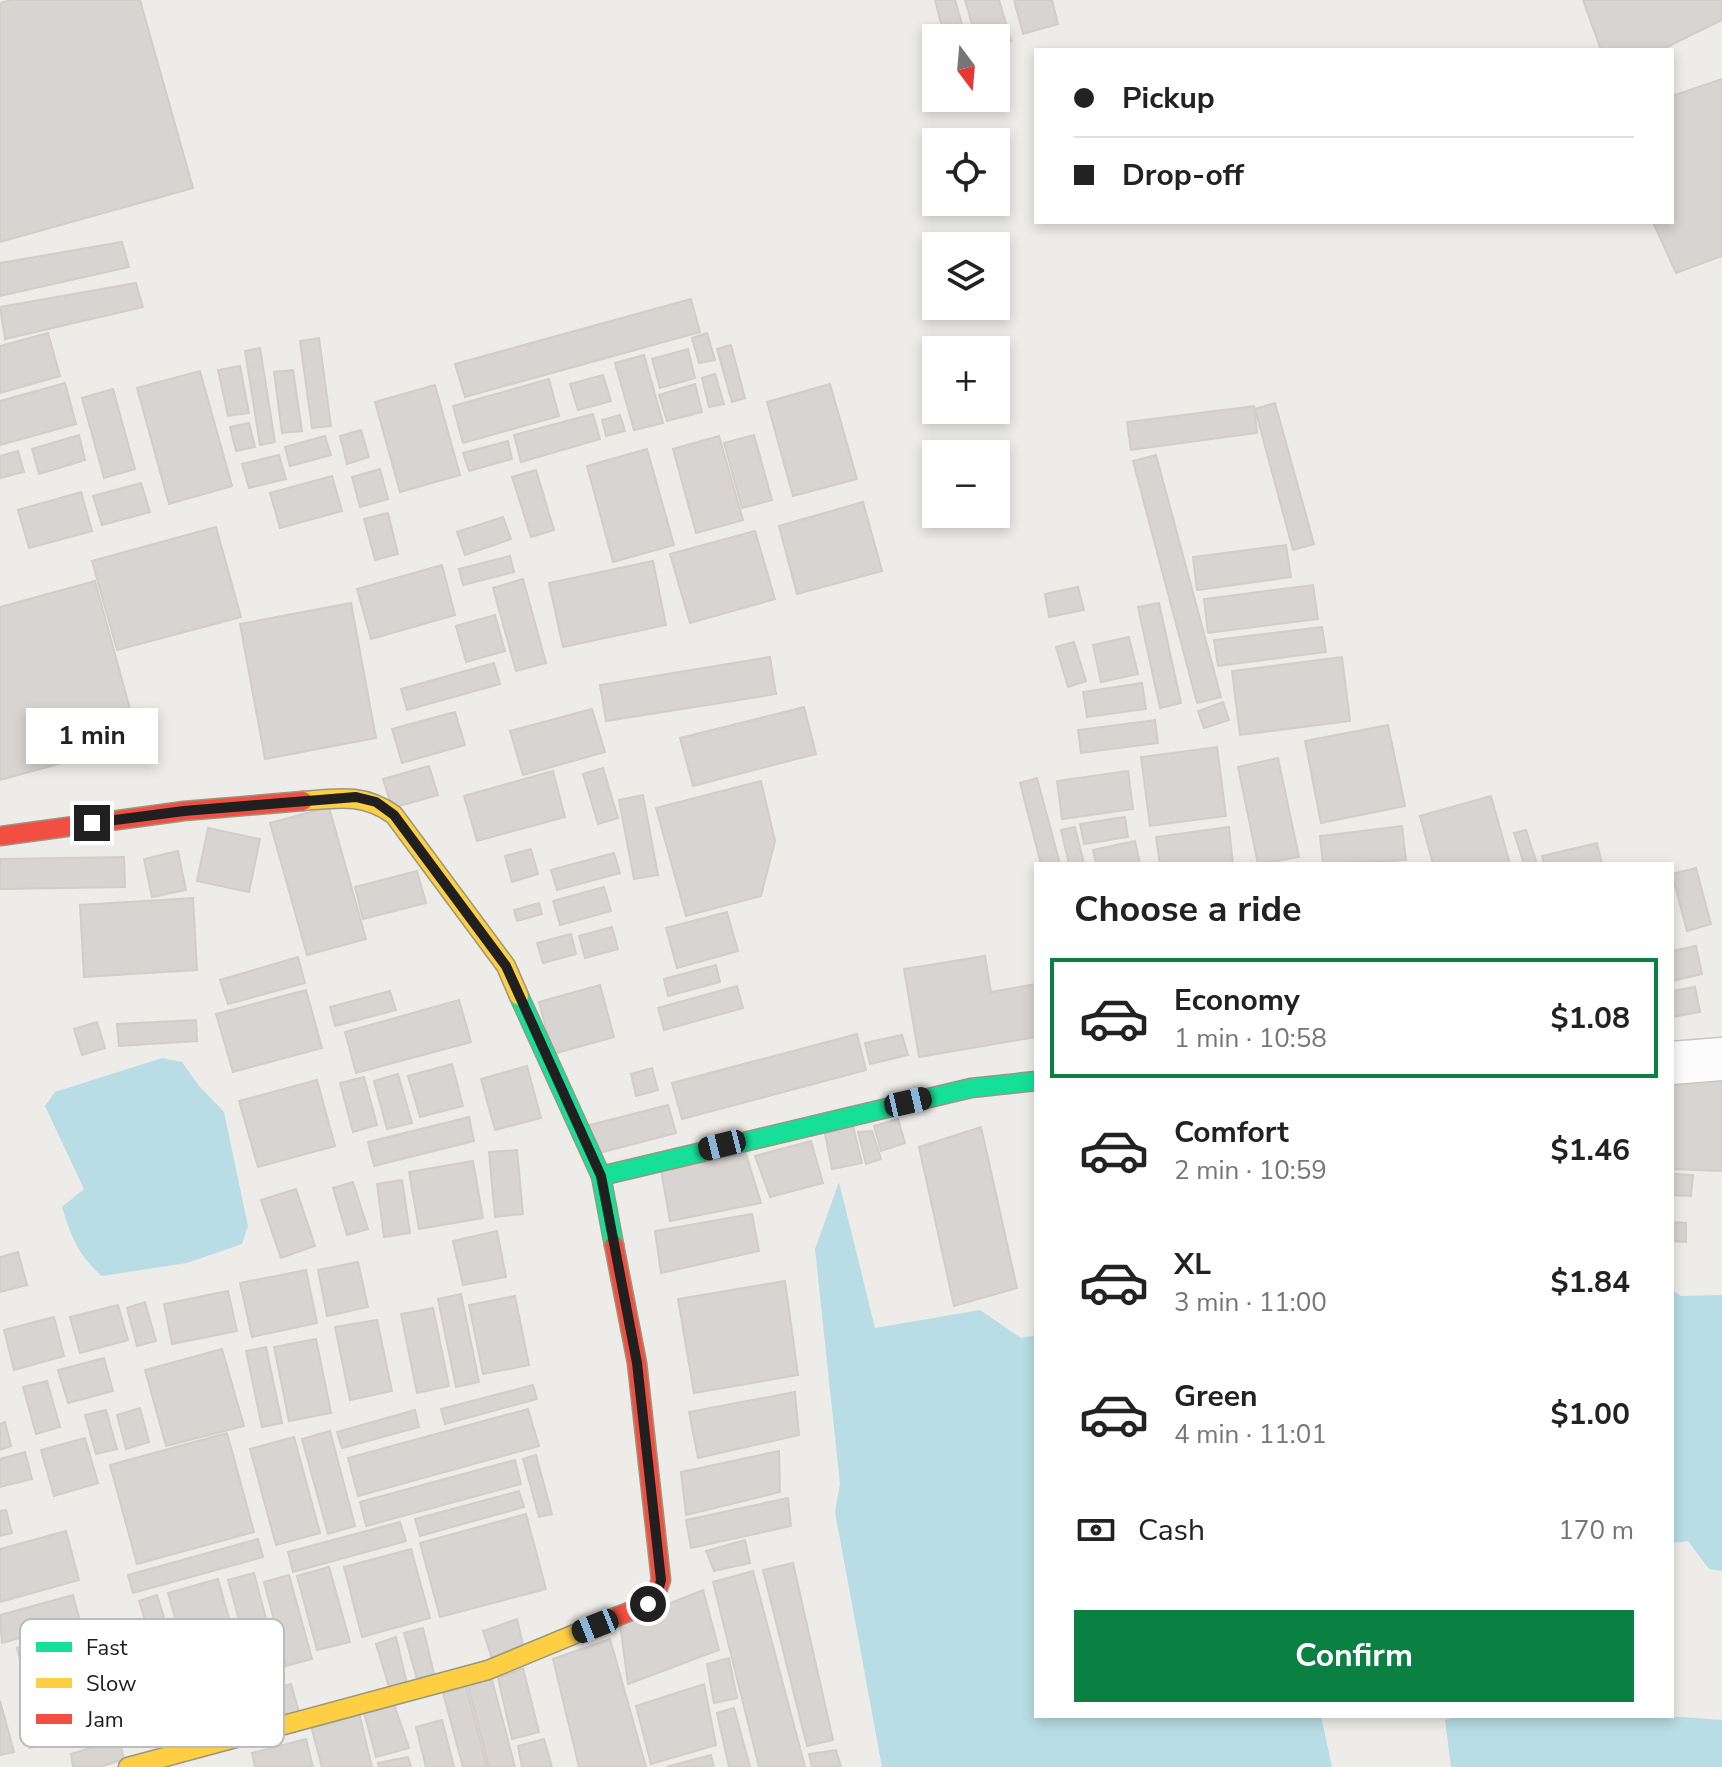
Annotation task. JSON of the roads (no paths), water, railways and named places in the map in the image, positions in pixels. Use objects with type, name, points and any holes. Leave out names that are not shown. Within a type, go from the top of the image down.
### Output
[{"type":"street","points":[[0,836],[184,811],[356,797],[376,802],[394,815],[506,966],[601,1176],[637,1363],[661,1580],[657,1595],[648,1604],[488,1670],[284,1725]]},
{"type":"street","points":[[1674,1063],[1722,1059]]},
{"type":"street","points":[[601,1176],[971,1088],[1034,1081]]},
{"type":"street","points":[[128,1767],[202,1747]]},
{"type":"water","points":[[162,1058],[182,1062],[199,1086],[224,1112],[248,1226],[242,1244],[187,1263],[102,1276],[82,1253],[65,1218],[62,1207],[84,1189],[45,1106],[55,1092]]},
{"type":"water","points":[[839,1182],[875,1328],[980,1310],[1021,1338],[1034,1335],[1034,1718],[1321,1718],[1332,1767],[882,1767],[835,1512],[840,1484],[815,1249]]},
{"type":"water","points":[[1674,1291],[1681,1296],[1722,1295],[1722,1571],[1709,1569],[1688,1541],[1674,1543]]},
{"type":"water","points":[[1674,1716],[1722,1720],[1722,1767],[1451,1767],[1445,1720]]}]
